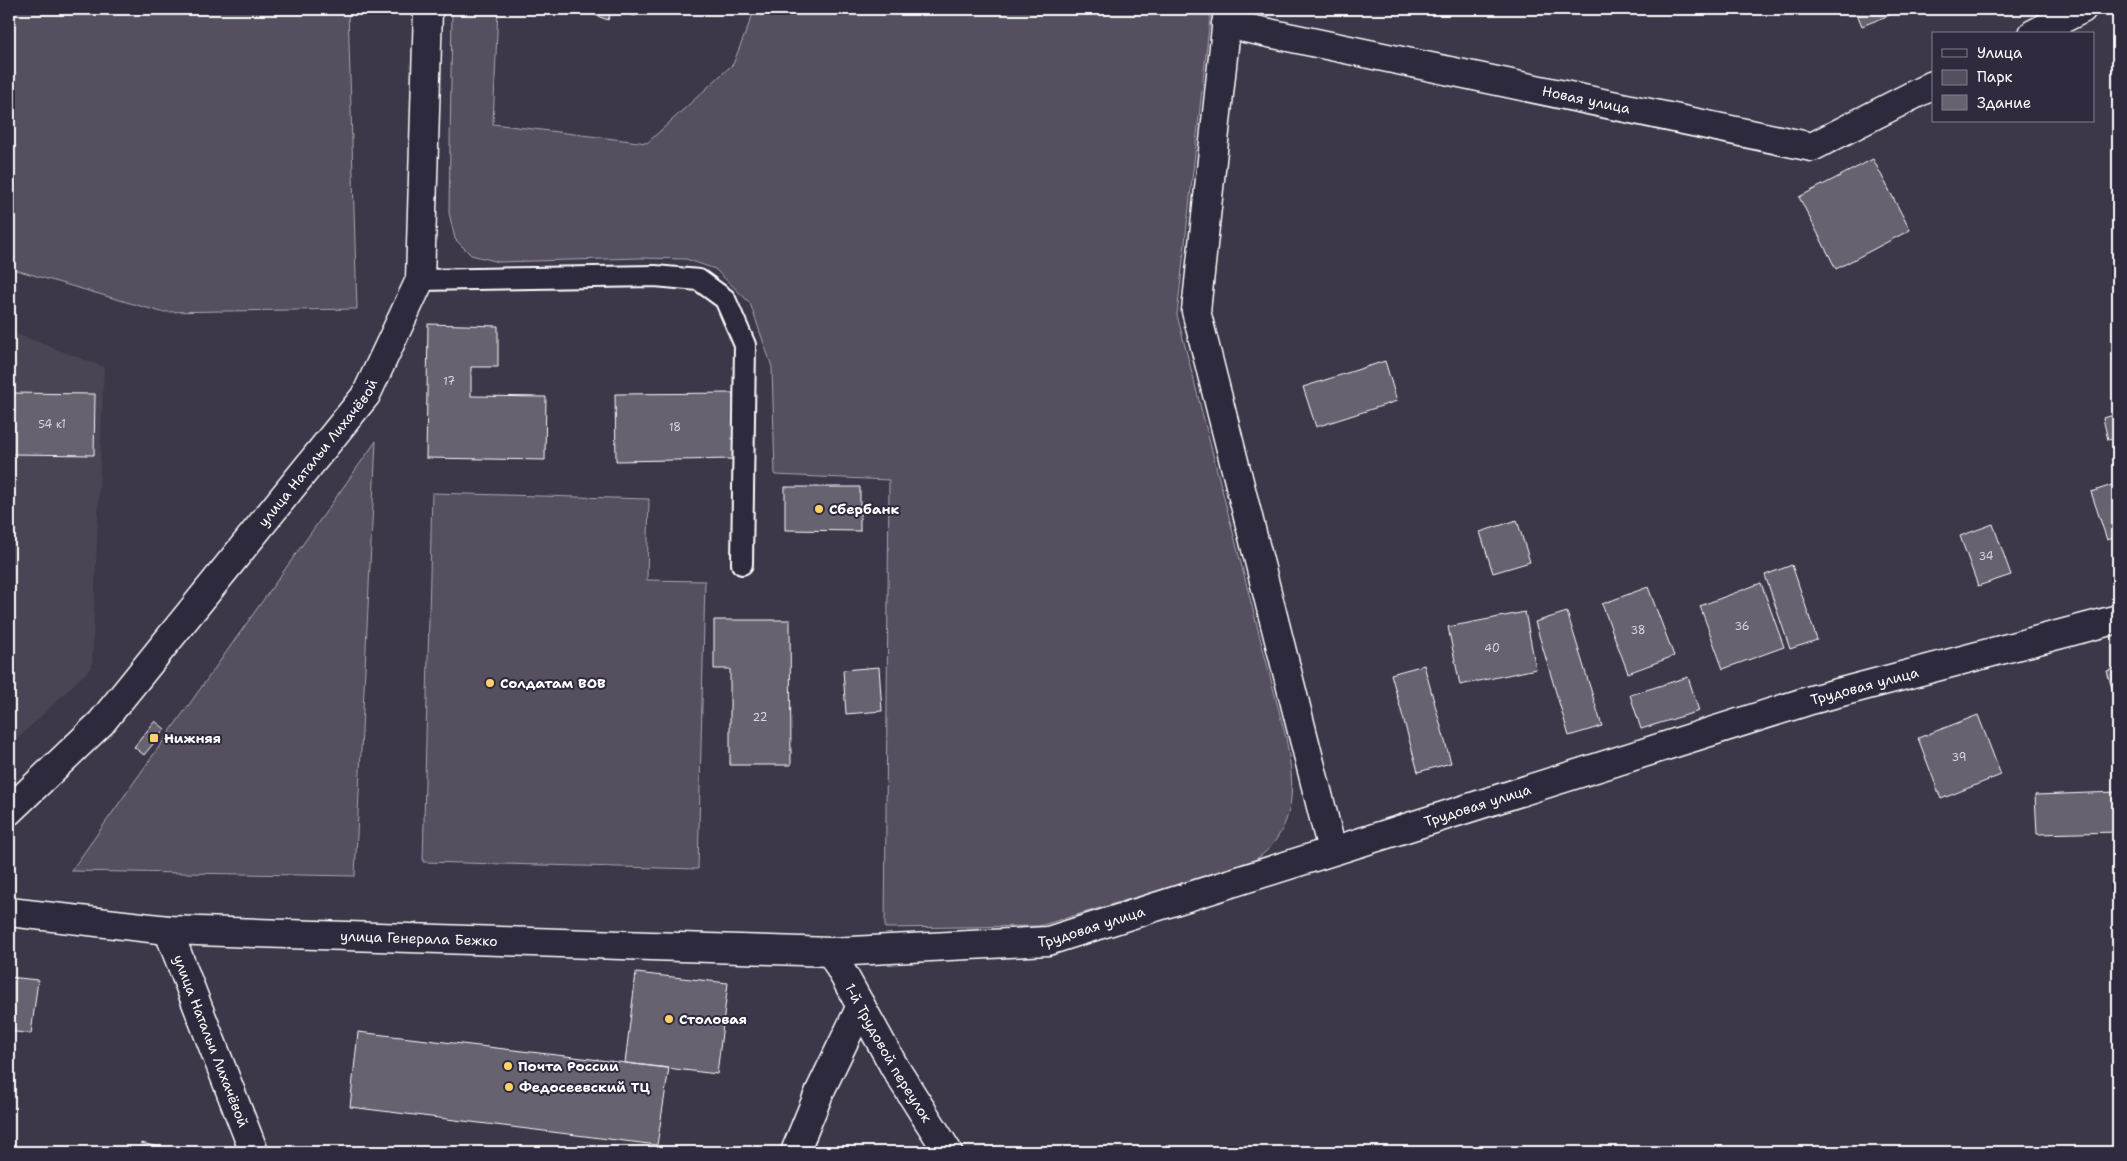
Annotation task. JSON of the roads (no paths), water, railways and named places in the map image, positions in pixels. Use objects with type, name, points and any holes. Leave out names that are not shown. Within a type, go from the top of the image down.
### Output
[{"type":"street","name":"улица Натальи Лихачёвой","points":[[9,811],[101,723],[366,395],[420,280],[428,9]]},
{"type":"street","points":[[2037,32],[2082,9]]},
{"type":"street","points":[[1227,17],[1196,312],[1332,850]]},
{"type":"street","name":"Новая улица","points":[[1227,17],[1812,147],[1932,86]]},
{"type":"street","name":"Трудовая улица","points":[[830,952],[1048,941],[1811,700],[2118,619]]},
{"type":"street","name":"улица Генерала Бежко","points":[[9,912],[168,930],[830,952]]},
{"type":"street","name":"улица Натальи Лихачёвой","points":[[168,930],[254,1152]]},
{"type":"street","name":"1-й Трудовой переулок","points":[[830,952],[895,1068],[948,1152]]},
{"type":"street","points":[[795,1152],[820,1091],[861,1006]]},
{"type":"lane","points":[[420,280],[655,276],[699,280],[725,299],[745,345],[742,564]]},
{"type":"place","name":"Сбербанк","points":[[819,509]]},
{"type":"place","name":"Солдатам ВОВ","points":[[490,683]]},
{"type":"place","name":"Нижняя","points":[[154,738]]},
{"type":"place","name":"Столовая","points":[[669,1019]]},
{"type":"place","name":"Почта России","points":[[508,1066]]},
{"type":"place","name":"Федосеевский ТЦ","points":[[509,1087]]}]
